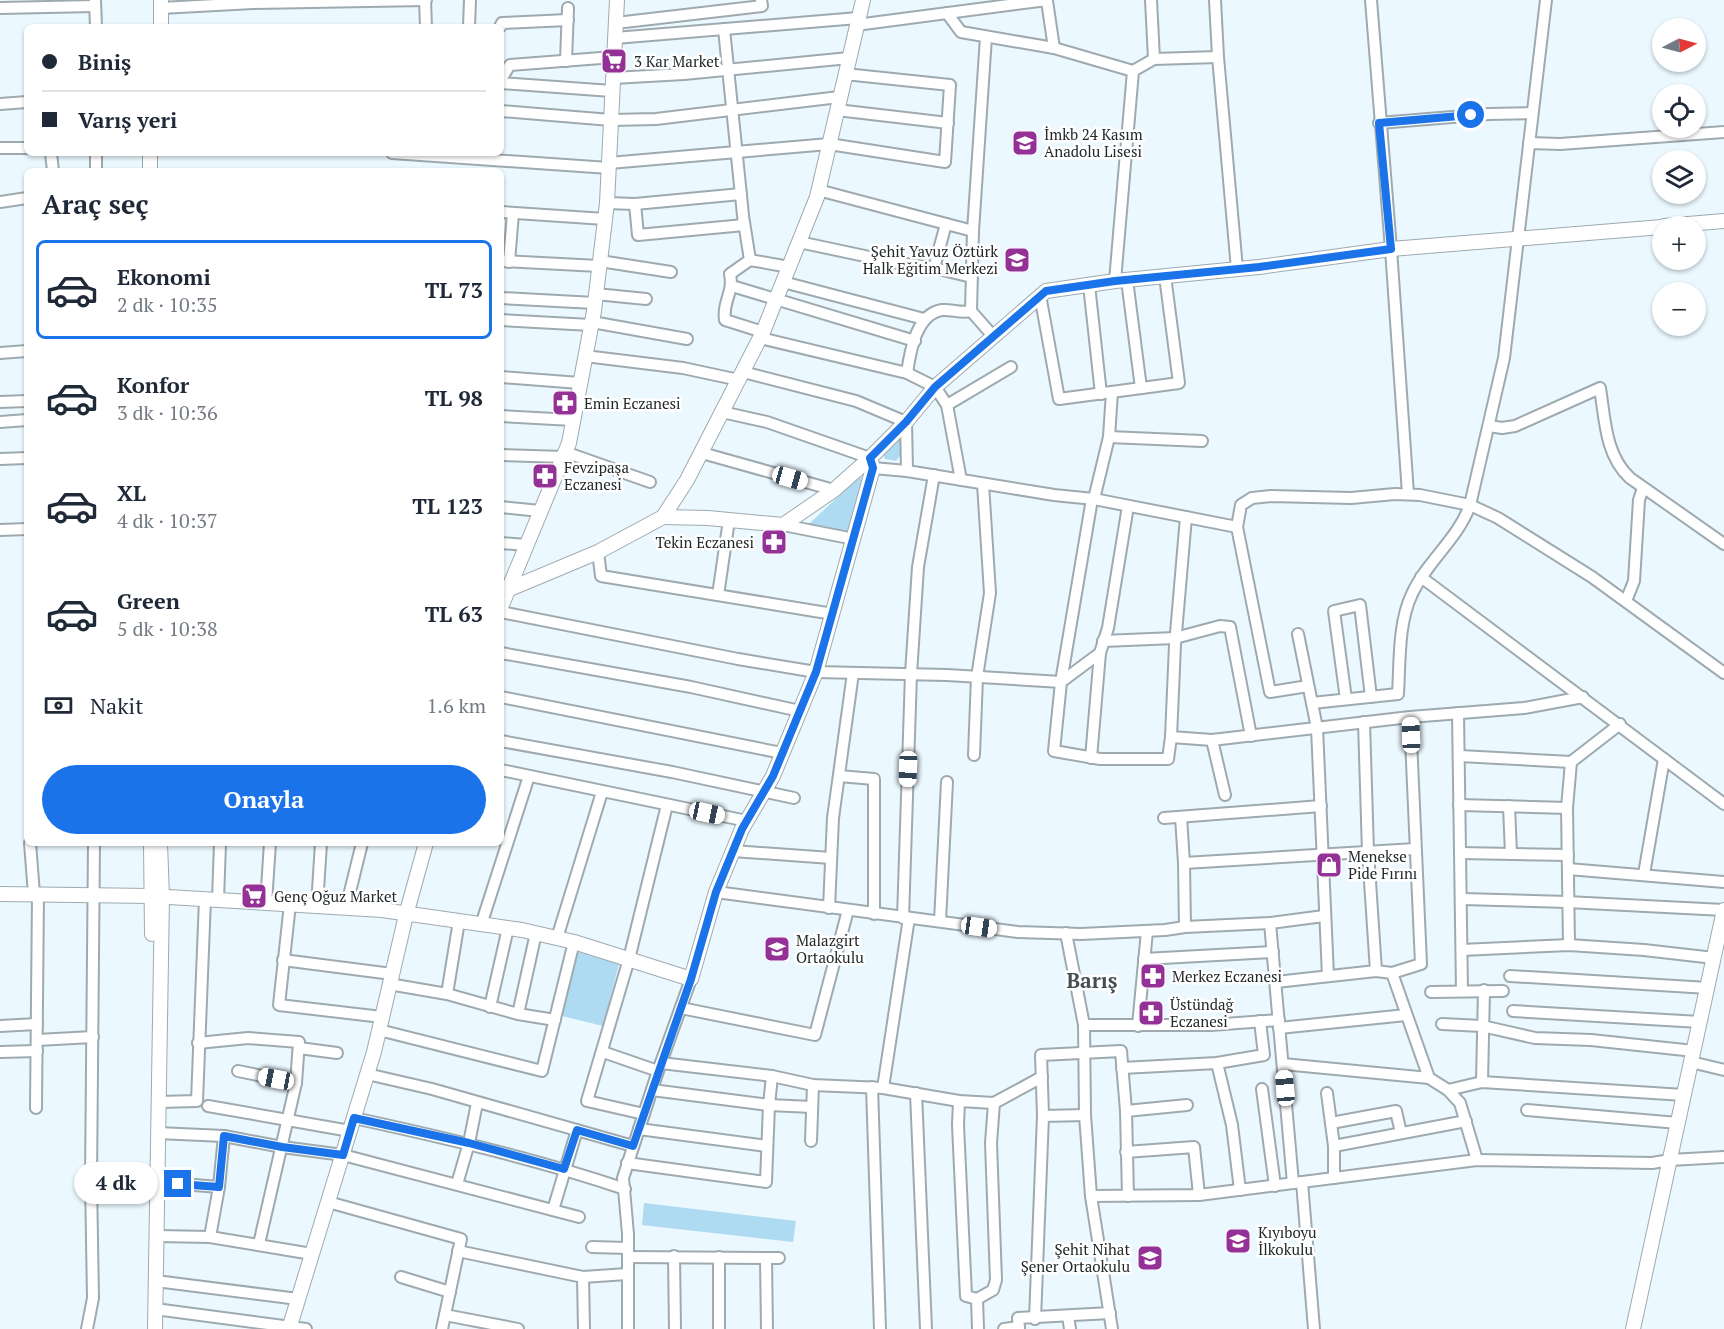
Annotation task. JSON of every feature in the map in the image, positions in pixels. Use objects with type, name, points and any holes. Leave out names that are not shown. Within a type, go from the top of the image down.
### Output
[{"type":"main road","points":[[504,590],[526,545],[569,443],[595,299],[607,203],[617,0]]},
{"type":"main road","points":[[504,590],[598,552],[663,517],[702,453],[762,335],[818,190],[863,0]]},
{"type":"main road","points":[[154,24],[158,3]]},
{"type":"main road","points":[[158,3],[160,24]]},
{"type":"main road","points":[[1706,223],[1724,221]]},
{"type":"main road","points":[[663,517],[783,525],[872,463],[935,387],[1046,291],[1121,280],[1237,269],[1391,249],[1652,228]]},
{"type":"main road","points":[[0,894],[157,896],[382,910],[536,933],[574,942],[691,979],[716,892],[747,821],[764,792],[782,753],[816,672],[854,539],[872,463]]},
{"type":"main road","points":[[151,846],[157,896],[158,1133],[155,1329]]},
{"type":"main road","points":[[147,1329],[160,846]]},
{"type":"main road","points":[[289,1328],[367,1074],[425,846]]},
{"type":"main road","points":[[1634,1329],[1724,910]]},
{"type":"street","points":[[158,3],[425,0],[426,24]]},
{"type":"street","points":[[469,24],[470,0]]},
{"type":"street","points":[[616,23],[762,6],[761,0]]},
{"type":"street","points":[[1151,0],[1154,59]]},
{"type":"street","points":[[1215,0],[1237,269]]},
{"type":"street","points":[[1371,0],[1408,494]]},
{"type":"street","points":[[1312,703],[1398,694],[1405,616],[1411,594],[1462,523],[1470,505],[1507,340],[1546,0]]},
{"type":"street","points":[[615,38],[857,21],[947,13],[964,6],[1047,1],[1054,48]]},
{"type":"street","points":[[0,8],[95,3],[96,24]]},
{"type":"street","points":[[566,61],[568,8]]},
{"type":"street","points":[[947,13],[961,33],[1054,48],[1133,71],[1154,59],[1218,57]]},
{"type":"street","points":[[501,24],[502,22],[568,20]]},
{"type":"street","points":[[724,29],[731,110],[750,260]]},
{"type":"street","points":[[986,37],[973,231],[971,311],[993,336]]},
{"type":"street","points":[[504,76],[510,65],[614,57]]},
{"type":"street","points":[[504,81],[613,85],[727,69],[849,58]]},
{"type":"street","points":[[1133,71],[1121,280],[1141,388]]},
{"type":"street","points":[[456,156],[609,166],[829,144],[945,162],[951,85],[845,74]]},
{"type":"street","points":[[0,104],[24,102]]},
{"type":"street","points":[[504,111],[611,120],[656,119],[731,110],[838,104],[948,123]]},
{"type":"street","points":[[1379,123],[1489,114],[1532,113]]},
{"type":"street","points":[[1528,143],[1560,144],[1724,132]]},
{"type":"street","points":[[0,148],[24,148]]},
{"type":"street","points":[[818,190],[973,231]]},
{"type":"street","points":[[607,203],[635,204],[741,194]]},
{"type":"street","points":[[0,202],[24,198]]},
{"type":"street","points":[[635,204],[638,235],[744,225],[744,222]]},
{"type":"street","points":[[504,212],[605,219]]},
{"type":"street","points":[[513,213],[505,262],[599,264],[671,272]]},
{"type":"street","points":[[934,268],[946,224]]},
{"type":"street","points":[[799,242],[972,277]]},
{"type":"street","points":[[789,267],[750,260],[730,274],[732,286],[723,309],[725,320],[762,335],[907,373],[935,387],[947,405],[961,480]]},
{"type":"street","points":[[1040,295],[1059,399],[1179,383],[1165,276]]},
{"type":"street","points":[[783,282],[924,319]]},
{"type":"street","points":[[1089,285],[1107,393],[1109,437],[1093,499],[1061,681],[1054,751],[1100,759],[1168,759],[1175,638],[1186,517]]},
{"type":"street","points":[[732,286],[915,341]]},
{"type":"street","points":[[504,298],[646,299]]},
{"type":"street","points":[[907,373],[915,341],[924,319],[939,310],[964,313],[971,311]]},
{"type":"street","points":[[504,320],[591,324],[687,339]]},
{"type":"street","points":[[0,353],[24,351]]},
{"type":"street","points":[[585,356],[741,376],[856,401],[906,422],[907,471]]},
{"type":"street","points":[[947,405],[1011,367]]},
{"type":"street","points":[[504,376],[580,383]]},
{"type":"street","points":[[1489,426],[1502,428],[1515,426],[1600,388],[1612,453],[1624,473],[1724,544]]},
{"type":"street","points":[[0,402],[24,401]]},
{"type":"street","points":[[722,412],[767,422],[872,463],[907,471],[1054,495],[1093,499],[1238,527]]},
{"type":"street","points":[[504,416],[573,420]]},
{"type":"street","points":[[0,422],[24,420]]},
{"type":"street","points":[[1109,437],[1202,441]]},
{"type":"street","points":[[702,453],[834,490]]},
{"type":"street","points":[[504,455],[564,455],[650,482]]},
{"type":"street","points":[[0,459],[24,458]]},
{"type":"street","points":[[880,1329],[877,1088],[906,918],[911,675],[918,567],[934,475]]},
{"type":"street","points":[[974,754],[977,677],[990,593],[983,484]]},
{"type":"street","points":[[1626,601],[1634,581],[1639,500],[1643,488]]},
{"type":"street","points":[[1308,686],[1270,692],[1238,527],[1241,505],[1252,498],[1271,496],[1351,498],[1408,494],[1470,505],[1498,518],[1592,577],[1724,673]]},
{"type":"street","points":[[1091,758],[1100,653],[1108,628],[1128,506]]},
{"type":"street","points":[[504,507],[540,511]]},
{"type":"street","points":[[718,595],[729,520]]},
{"type":"street","points":[[783,525],[854,539]]},
{"type":"street","points":[[0,531],[24,529]]},
{"type":"street","points":[[504,543],[526,545]]},
{"type":"street","points":[[598,552],[601,576],[833,614]]},
{"type":"street","points":[[1421,577],[1724,804]]},
{"type":"street","points":[[1346,699],[1334,611],[1360,605],[1371,697]]},
{"type":"street","points":[[504,613],[738,659],[816,672],[1061,681],[1100,653]]},
{"type":"street","points":[[1103,642],[1175,638],[1220,626],[1230,627],[1251,736]]},
{"type":"street","points":[[1298,634],[1317,728],[1328,976]]},
{"type":"street","points":[[504,654],[691,687],[800,711]]},
{"type":"street","points":[[829,908],[833,818],[853,673]]},
{"type":"street","points":[[1171,737],[1212,740],[1410,717],[1524,708],[1583,697]]},
{"type":"street","points":[[504,698],[782,753]]},
{"type":"street","points":[[1458,713],[1462,991]]},
{"type":"street","points":[[1276,981],[1376,971],[1392,973],[1421,964],[1410,717]]},
{"type":"street","points":[[1364,722],[1368,852],[1376,971]]},
{"type":"street","points":[[1460,756],[1571,762],[1620,724]]},
{"type":"street","points":[[1212,740],[1225,795]]},
{"type":"street","points":[[504,742],[672,772],[794,798]]},
{"type":"street","points":[[1644,874],[1664,759]]},
{"type":"street","points":[[1569,945],[1567,808],[1571,762]]},
{"type":"street","points":[[504,771],[747,821]]},
{"type":"street","points":[[481,925],[529,776]]},
{"type":"street","points":[[839,776],[874,779],[874,914]]},
{"type":"street","points":[[940,921],[947,782]]},
{"type":"street","points":[[557,938],[602,792]]},
{"type":"street","points":[[644,1114],[587,1101],[630,959],[668,805]]},
{"type":"street","points":[[1459,805],[1567,808]]},
{"type":"street","points":[[1164,818],[1321,806]]},
{"type":"street","points":[[1509,807],[1511,854]]},
{"type":"street","points":[[1181,817],[1185,927]]},
{"type":"street","points":[[30,846],[36,894],[36,1108]]},
{"type":"street","points":[[87,1329],[93,1299],[94,846]]},
{"type":"street","points":[[158,1102],[197,1101],[198,1043],[211,899],[220,846]]},
{"type":"street","points":[[266,903],[270,846]]},
{"type":"street","points":[[317,906],[321,846]]},
{"type":"street","points":[[346,908],[361,846]]},
{"type":"street","points":[[1184,863],[1415,849]]},
{"type":"street","points":[[733,851],[831,858]]},
{"type":"street","points":[[1460,853],[1568,855]]},
{"type":"street","points":[[1568,869],[1724,882]]},
{"type":"street","points":[[716,892],[1018,932],[1147,931],[1270,923],[1324,916]]},
{"type":"street","points":[[1462,899],[1724,910]]},
{"type":"street","points":[[290,904],[279,1005],[381,1023],[542,1071],[574,942]]},
{"type":"street","points":[[681,1008],[815,1035],[848,910]]},
{"type":"street","points":[[447,994],[459,921]]},
{"type":"street","points":[[1270,923],[1283,1064],[1314,1329]]},
{"type":"street","points":[[490,1006],[508,928]]},
{"type":"street","points":[[1138,1026],[1147,931]]},
{"type":"street","points":[[518,1014],[536,933]]},
{"type":"street","points":[[1066,933],[1084,1025],[1085,1115],[1091,1196],[1112,1329]]},
{"type":"street","points":[[1462,951],[1569,945],[1714,958]]},
{"type":"street","points":[[1144,959],[1273,952]]},
{"type":"street","points":[[283,960],[391,979],[518,1014],[555,1020]]},
{"type":"street","points":[[1392,973],[1429,1078]]},
{"type":"street","points":[[1510,976],[1708,988]]},
{"type":"street","points":[[628,1329],[628,1252],[623,1178],[691,979]]},
{"type":"street","points":[[1482,1082],[1484,990]]},
{"type":"street","points":[[1431,992],[1503,991]]},
{"type":"street","points":[[1513,1011],[1700,1022]]},
{"type":"street","points":[[1084,1025],[1211,1025],[1260,1021],[1279,1024],[1406,1015]]},
{"type":"street","points":[[1122,1068],[1217,1063],[1264,1055],[1260,1021]]},
{"type":"street","points":[[0,1026],[37,1024]]},
{"type":"street","points":[[1442,1024],[1482,1026],[1535,1038],[1591,1040],[1692,1056],[1724,1070]]},
{"type":"street","points":[[0,1052],[93,1037]]},
{"type":"street","points":[[198,1043],[248,1038],[299,1042],[296,1083],[259,1244]]},
{"type":"street","points":[[299,1048],[337,1053]]},
{"type":"street","points":[[1035,1319],[1043,1116],[1041,1055],[1121,1051],[1126,1111],[1128,1196]]},
{"type":"street","points":[[603,1052],[660,1067],[772,1076],[813,1085],[877,1088],[959,1101],[994,1103],[1042,1077]]},
{"type":"street","points":[[1217,1063],[1232,1125],[1240,1190]]},
{"type":"street","points":[[1283,1064],[1429,1078],[1448,1090],[1460,1103],[1477,1160]]},
{"type":"street","points":[[238,1071],[296,1083]]},
{"type":"street","points":[[367,1074],[432,1089],[633,1146]]},
{"type":"street","points":[[627,1163],[766,1182],[772,1076]]},
{"type":"street","points":[[1448,1090],[1482,1082],[1684,1095]]},
{"type":"street","points":[[811,1141],[813,1085]]},
{"type":"street","points":[[1262,1089],[1275,1186]]},
{"type":"street","points":[[652,1090],[769,1105],[813,1107]]},
{"type":"street","points":[[916,1093],[926,1329]]},
{"type":"street","points":[[1327,1093],[1334,1146],[1334,1178]]},
{"type":"street","points":[[959,1101],[958,1125],[966,1296],[977,1299],[993,1290],[996,1280],[991,1143],[994,1103]]},
{"type":"street","points":[[457,1184],[469,1143],[477,1103]]},
{"type":"street","points":[[1126,1111],[1187,1105]]},
{"type":"street","points":[[208,1106],[288,1120],[352,1124],[469,1143],[564,1169],[625,1189]]},
{"type":"street","points":[[1527,1110],[1678,1123]]},
{"type":"street","points":[[1331,1123],[1396,1111],[1401,1134]]},
{"type":"street","points":[[1043,1116],[1085,1115]]},
{"type":"street","points":[[1334,1146],[1466,1121]]},
{"type":"street","points":[[639,1129],[767,1146]]},
{"type":"street","points":[[553,1210],[577,1130]]},
{"type":"street","points":[[158,1133],[224,1136],[343,1155],[579,1217]]},
{"type":"street","points":[[210,1237],[219,1187],[224,1136]]},
{"type":"street","points":[[1126,1152],[1194,1148],[1199,1195]]},
{"type":"street","points":[[1091,1196],[1199,1195],[1477,1160],[1652,1163],[1724,1157]]},
{"type":"street","points":[[157,1182],[219,1187]]},
{"type":"street","points":[[328,1202],[461,1239],[442,1329]]},
{"type":"street","points":[[156,1236],[210,1237],[312,1254]]},
{"type":"street","points":[[592,1248],[674,1256],[779,1258]]},
{"type":"street","points":[[458,1251],[583,1277],[627,1274]]},
{"type":"street","points":[[674,1256],[675,1329]]},
{"type":"street","points":[[719,1257],[719,1329]]},
{"type":"street","points":[[766,1258],[767,1329]]},
{"type":"street","points":[[401,1277],[450,1292]]},
{"type":"street","points":[[583,1277],[584,1329]]},
{"type":"street","points":[[156,1281],[298,1299]]},
{"type":"street","points":[[977,1299],[978,1329]]},
{"type":"street","points":[[156,1309],[306,1329]]},
{"type":"street","points":[[1004,1329],[1019,1328],[1018,1318],[1035,1319],[1047,1323],[1068,1316],[1110,1313]]},
{"type":"street","points":[[445,1315],[479,1325],[518,1329]]},
{"type":"street","points":[[1068,1316],[1070,1329]]},
{"type":"shaded area","points":[[904,434],[900,456],[896,461],[885,459],[882,452]]},
{"type":"shaded area","points":[[860,476],[863,480],[852,532],[809,524]]},
{"type":"shaded area","points":[[575,951],[619,964],[603,1026],[558,1015]]},
{"type":"shaded area","points":[[644,1203],[796,1221],[793,1242],[642,1225]]},
{"type":"place","name":"3 Kar Market","points":[[614,61]]},
{"type":"place","name":"İmkb 24 Kasım Anadolu Lisesi","points":[[1025,143]]},
{"type":"place","name":"Şehit Yavuz Öztürk Halk Eğitim Merkezi","points":[[1017,260]]},
{"type":"place","name":"Emin Eczanesi","points":[[565,403]]},
{"type":"place","name":"Fevzipaşa Eczanesi","points":[[545,476]]},
{"type":"place","name":"Tekin Eczanesi","points":[[774,542]]},
{"type":"place","name":"Menekse Pide Fırını","points":[[1329,865]]},
{"type":"place","name":"Genç Oğuz Market","points":[[254,896]]},
{"type":"place","name":"Malazgirt Ortaokulu","points":[[777,949]]},
{"type":"place","name":"Merkez Eczanesi","points":[[1153,976]]},
{"type":"place","name":"Üstündağ Eczanesi","points":[[1151,1013]]},
{"type":"place","name":"Kıyıboyu İlkokulu","points":[[1238,1241]]},
{"type":"place","name":"Şehit Nihat Şener Ortaokulu","points":[[1150,1258]]},
{"type":"district","name":"Barış","points":[[1092,980]]},
{"type":"route","points":[[178,1184],[219,1187],[224,1136],[343,1155],[354,1118],[469,1143],[564,1169],[577,1130],[633,1146],[691,979],[716,892],[742,829],[773,776],[816,672],[873,468],[870,458],[906,422],[935,387],[1046,291],[1115,281],[1259,267],[1391,249],[1379,123],[1471,115]]}]
